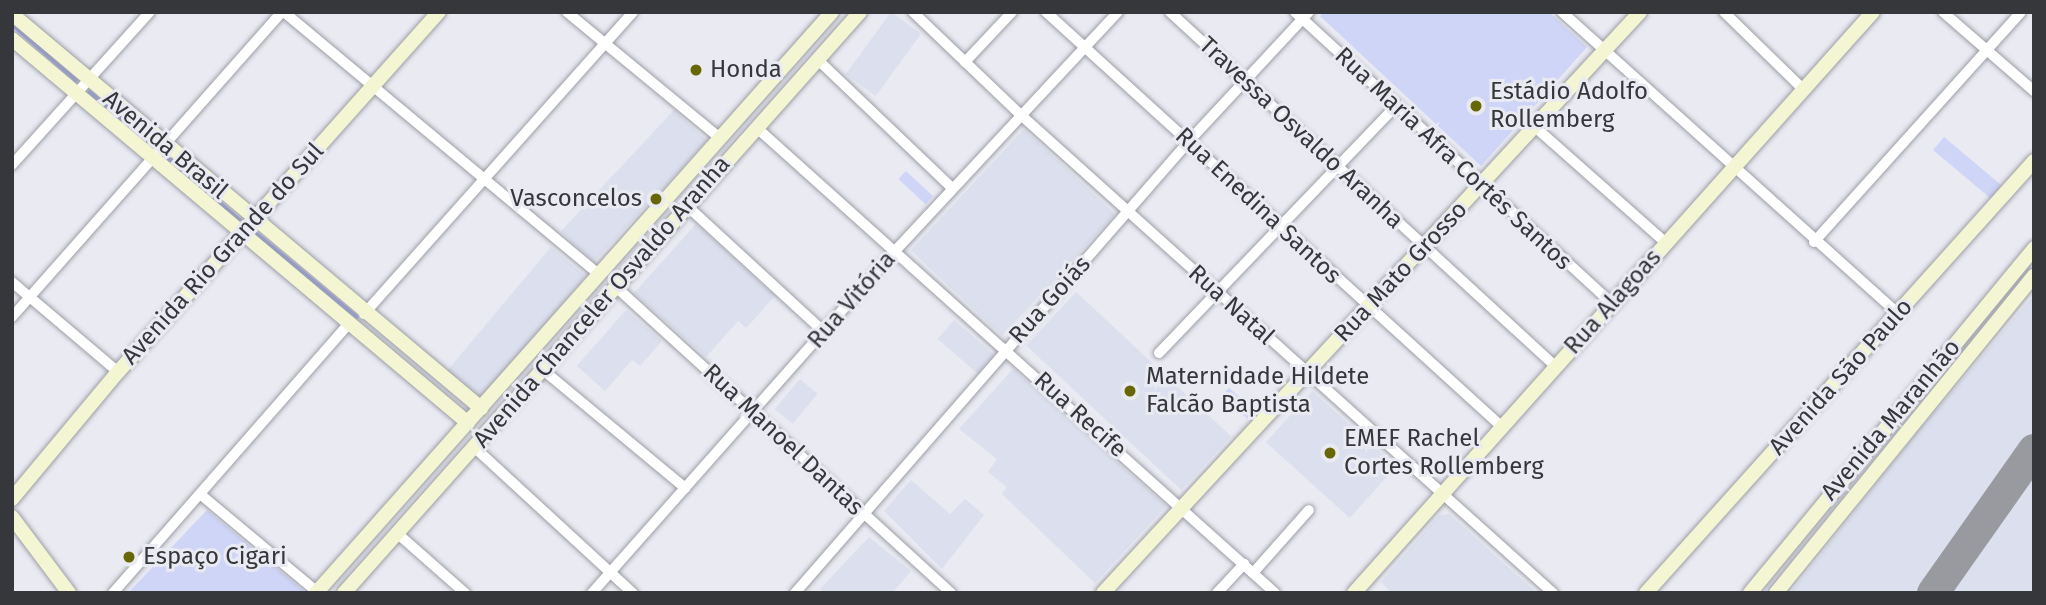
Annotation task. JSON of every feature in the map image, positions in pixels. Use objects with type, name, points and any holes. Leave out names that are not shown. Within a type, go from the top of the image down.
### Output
[{"type":"street","points":[[13,164],[150,12]]},
{"type":"street","points":[[12,317],[283,12],[598,274]]},
{"type":"street","name":"Avenida Rio Grande do Sul","points":[[12,499],[118,372],[439,12]]},
{"type":"street","points":[[567,12],[720,138]]},
{"type":"street","points":[[364,314],[633,12]]},
{"type":"street","name":"Avenida Chanceler Osvaldo Aranha","points":[[317,592],[832,12]]},
{"type":"street","name":"Avenida Chanceler Osvaldo Aranha","points":[[344,593],[860,12]]},
{"type":"street","name":"Rua Natal","points":[[914,12],[1022,116],[1553,593]]},
{"type":"street","points":[[965,62],[1012,12]]},
{"type":"street","name":"Rua Enedina Santos","points":[[1046,12],[1279,224],[1367,309],[1502,427]]},
{"type":"street","name":"Rua Vitória","points":[[592,593],[895,251],[1118,12]]},
{"type":"street","name":"Travessa Osvaldo Aranha","points":[[1170,12],[1556,367]]},
{"type":"street","points":[[1562,12],[1814,242],[1898,313]]},
{"type":"street","name":"Rua Mato Grosso","points":[[1102,593],[1640,12]]},
{"type":"street","points":[[1724,12],[1802,89]]},
{"type":"street","name":"Rua Alagoas","points":[[1354,593],[1873,12]]},
{"type":"street","points":[[1943,12],[2034,91]]},
{"type":"street","points":[[1814,242],[2021,12]]},
{"type":"street","name":"Avenida Brasil","points":[[15,14],[364,314],[481,408]]},
{"type":"street","name":"Rua Goiás","points":[[795,593],[1189,141],[1303,15]]},
{"type":"street","name":"Rua Maria Afra Cortês Santos","points":[[1303,15],[1395,107],[1612,304]]},
{"type":"street","name":"Avenida Brasil","points":[[12,39],[348,325],[468,423]]},
{"type":"street","points":[[817,59],[953,188]]},
{"type":"street","points":[[1159,353],[1336,164],[1395,107]]},
{"type":"street","points":[[1535,127],[1666,243]]},
{"type":"street","name":"Rua Recife","points":[[757,128],[1007,349],[1275,593]]},
{"type":"street","name":"Avenida São Paulo","points":[[1646,593],[2034,161]]},
{"type":"street","points":[[686,205],[824,332]]},
{"type":"street","name":"Avenida Maranhão","points":[[1750,593],[1818,507],[2034,248]]},
{"type":"street","name":"Avenida Maranhão","points":[[1776,593],[2034,275]]},
{"type":"street","points":[[12,282],[118,372]]},
{"type":"street","name":"Rua Manoel Dantas","points":[[616,287],[755,411],[951,593]]},
{"type":"street","points":[[113,593],[348,325]]},
{"type":"street","points":[[542,370],[685,488]]},
{"type":"street","points":[[474,447],[633,593]]},
{"type":"street","points":[[200,494],[317,592]]},
{"type":"street","points":[[1818,507],[1835,520]]},
{"type":"street","points":[[1253,573],[1309,510]]},
{"type":"street","points":[[12,517],[69,593]]},
{"type":"street","points":[[397,533],[466,593]]},
{"type":"street","points":[[1217,593],[1244,564]]},
{"type":"shaded area","points":[[891,12],[921,34],[876,96],[846,74]]},
{"type":"shaded area","name":"Estádio Adolfo Rollemberg","points":[[1324,12],[1549,12],[1587,47],[1481,166],[1320,16]]},
{"type":"shaded area","points":[[674,110],[707,141],[594,262],[561,231]]},
{"type":"shaded area","points":[[1024,129],[1115,214],[1002,336],[911,250]]},
{"type":"shaded area","points":[[1944,137],[2001,185],[1991,198],[1933,150]]},
{"type":"shaded area","points":[[906,171],[933,196],[926,204],[898,179]]},
{"type":"shaded area","points":[[696,224],[775,296],[746,328],[738,321],[706,357],[634,293]]},
{"type":"shaded area","points":[[551,247],[585,276],[482,399],[448,370]]},
{"type":"shaded area","name":"Maternidade Hildete Falcão Baptista","points":[[1076,292],[1231,437],[1181,490],[1026,345]]},
{"type":"shaded area","points":[[2034,295],[2034,593],[1790,593],[1915,435]]},
{"type":"shaded area","points":[[626,310],[662,341],[640,366],[632,360],[605,391],[577,366]]},
{"type":"shaded area","points":[[954,320],[994,355],[978,374],[938,339]]},
{"type":"shaded area","points":[[1013,369],[1166,506],[1095,583],[1002,494],[1007,487],[988,472],[997,459],[959,429]]},
{"type":"shaded area","points":[[800,379],[818,394],[793,424],[775,409]]},
{"type":"shaded area","points":[[1229,388],[1259,414],[1252,423],[1222,396]]},
{"type":"shaded area","name":"EMEF Rachel Cortes Rollemberg","points":[[1312,391],[1396,467],[1350,518],[1266,442]]},
{"type":"shaded area","points":[[911,480],[950,514],[965,499],[984,515],[942,569],[884,511]]},
{"type":"shaded area","points":[[207,510],[304,591],[128,593]]},
{"type":"shaded area","points":[[1449,514],[1537,593],[1392,593],[1381,582],[1439,515]]},
{"type":"shaded area","points":[[869,537],[911,571],[892,593],[824,593],[820,589]]},
{"type":"waterway","points":[[12,24],[76,80]]},
{"type":"waterway","points":[[90,92],[152,144]]},
{"type":"waterway","points":[[166,156],[240,220]]},
{"type":"waterway","points":[[256,233],[357,317]]},
{"type":"taxiway","points":[[1933,593],[2034,450]]},
{"type":"place","name":"Honda","points":[[696,70]]},
{"type":"place","name":"Estádio Adolfo Rollemberg","points":[[1476,106]]},
{"type":"place","name":"Vasconcelos","points":[[656,199]]},
{"type":"place","name":"Maternidade Hildete Falcão Baptista","points":[[1130,391]]},
{"type":"place","name":"EMEF Rachel Cortes Rollemberg","points":[[1330,453]]},
{"type":"place","name":"Espaço Cigari","points":[[129,557]]}]
